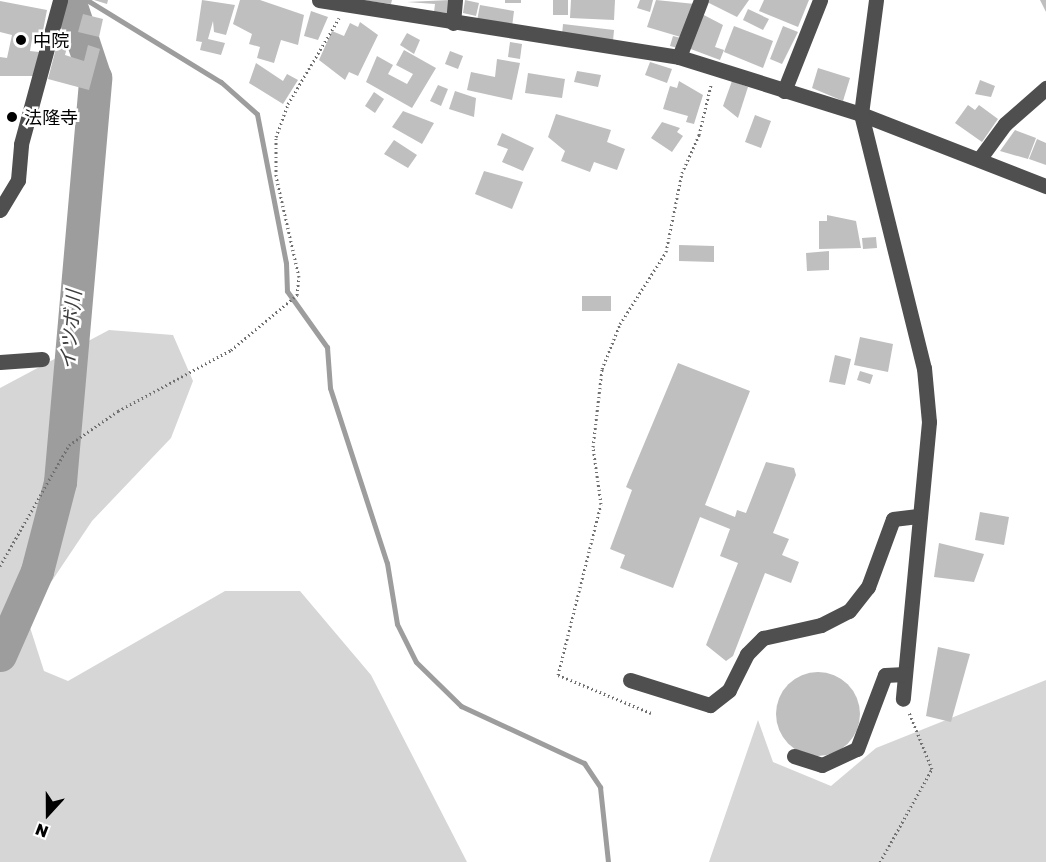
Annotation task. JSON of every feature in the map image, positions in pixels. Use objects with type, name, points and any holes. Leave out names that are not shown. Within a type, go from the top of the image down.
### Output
[{"type":"street","points":[[0,210],[18,180],[21,144],[60,0]]},
{"type":"street","points":[[319,0],[353,3],[453,23],[679,57],[861,114],[980,158],[1046,186]]},
{"type":"street","points":[[453,23],[455,0]]},
{"type":"street","points":[[679,57],[701,0]]},
{"type":"street","points":[[784,91],[820,0]]},
{"type":"street","points":[[876,0],[861,114],[924,368],[929,422],[918,516],[903,699]]},
{"type":"street","points":[[980,158],[1005,124],[1046,88]]},
{"type":"street","points":[[0,362],[42,359]]},
{"type":"street","points":[[630,680],[710,705],[729,690],[747,654],[763,638],[821,626],[849,611],[868,587],[893,519],[918,516]]},
{"type":"street","points":[[794,756],[822,765],[857,749],[885,675],[905,674]]},
{"type":"path","points":[[0,566],[69,445],[118,411],[231,350],[297,295],[299,277],[276,176],[276,137],[288,104],[353,3]]},
{"type":"path","points":[[651,713],[558,675],[600,504],[592,447],[602,369],[620,324],[666,252],[682,173],[707,112],[715,69]]},
{"type":"path","points":[[879,862],[932,769],[903,699]]},
{"type":"shaded area","points":[[109,330],[173,335],[193,381],[171,438],[92,521],[27,618],[44,671],[68,681],[225,591],[300,591],[371,675],[467,862],[0,862],[0,388]]},
{"type":"shaded area","points":[[1046,680],[1046,862],[709,862],[758,720],[773,762],[831,786],[876,748]]},
{"type":"building","points":[[94,0],[108,0],[107,4]]},
{"type":"building","points":[[202,0],[235,5],[226,35],[214,32],[213,21],[208,39],[225,43],[221,55],[200,50],[202,42],[196,41]]},
{"type":"building","points":[[240,0],[260,0],[304,15],[298,45],[281,40],[274,63],[257,58],[260,47],[249,44],[252,34],[233,24]]},
{"type":"building","points":[[362,0],[392,0],[391,4]]},
{"type":"building","points":[[450,0],[449,13],[434,12],[435,4],[407,2]]},
{"type":"building","points":[[465,0],[479,3],[476,16],[463,13]]},
{"type":"building","points":[[505,0],[521,0],[521,3],[505,3]]},
{"type":"building","points":[[553,0],[568,0],[568,15],[553,15]]},
{"type":"building","points":[[571,0],[615,0],[614,20],[570,18]]},
{"type":"building","points":[[640,0],[653,0],[650,12],[637,8]]},
{"type":"building","points":[[656,0],[695,4],[684,38],[647,27]]},
{"type":"building","points":[[703,0],[749,0],[737,17]]},
{"type":"building","points":[[764,0],[809,0],[798,27],[759,11]]},
{"type":"building","points":[[1040,0],[1046,0],[1046,12]]},
{"type":"building","name":"中院","points":[[0,1],[47,10],[41,41],[32,39],[30,51],[39,52],[34,76],[0,76],[0,57],[7,58],[12,35],[0,32]]},
{"type":"building","points":[[480,5],[514,11],[512,27],[477,21]]},
{"type":"building","points":[[748,9],[769,19],[763,30],[743,20]]},
{"type":"building","points":[[311,11],[328,17],[318,40],[304,36]]},
{"type":"building","points":[[700,13],[723,25],[715,47],[724,50],[720,60],[688,48]]},
{"type":"building","points":[[83,14],[103,19],[99,37],[78,32]]},
{"type":"building","points":[[360,22],[378,35],[358,76],[349,72],[345,80],[319,60],[332,31],[344,36],[350,23],[358,27]]},
{"type":"building","points":[[563,24],[614,30],[613,41],[562,35]]},
{"type":"building","points":[[734,26],[773,41],[763,68],[724,52]]},
{"type":"building","points":[[783,26],[798,32],[782,64],[770,59]]},
{"type":"building","points":[[60,33],[70,36],[65,55],[84,61],[88,45],[100,49],[89,90],[48,79]]},
{"type":"building","points":[[407,33],[420,40],[414,54],[400,45]]},
{"type":"building","points":[[673,36],[681,38],[678,48],[670,46]]},
{"type":"building","points":[[510,42],[522,44],[520,59],[508,57]]},
{"type":"building","points":[[404,50],[436,68],[412,108],[366,82],[377,56],[393,65],[388,74],[407,84],[413,74],[396,65]]},
{"type":"building","points":[[450,51],[463,56],[458,69],[445,64]]},
{"type":"building","points":[[497,59],[520,63],[512,100],[467,90],[471,72],[495,77]]},
{"type":"building","points":[[650,62],[672,69],[667,83],[645,75]]},
{"type":"building","points":[[256,63],[283,81],[287,74],[298,80],[283,104],[249,83]]},
{"type":"building","points":[[818,68],[850,78],[843,101],[812,88]]},
{"type":"building","points":[[577,71],[601,75],[598,87],[574,82]]},
{"type":"building","points":[[528,73],[565,79],[562,98],[525,93]]},
{"type":"building","points":[[980,80],[995,86],[991,97],[975,94]]},
{"type":"building","points":[[679,81],[703,95],[694,124],[686,122],[688,116],[663,109],[670,86],[677,88]]},
{"type":"building","points":[[732,81],[748,87],[738,118],[723,106]]},
{"type":"building","points":[[438,85],[448,89],[441,106],[430,101]]},
{"type":"building","points":[[455,91],[476,98],[474,117],[449,109]]},
{"type":"building","points":[[374,92],[384,99],[375,113],[365,106]]},
{"type":"building","points":[[968,105],[975,110],[979,105],[998,119],[982,142],[955,123]]},
{"type":"building","points":[[403,111],[434,123],[422,144],[392,127]]},
{"type":"building","points":[[556,114],[611,130],[607,142],[625,149],[617,170],[594,162],[590,172],[561,161],[565,151],[548,137]]},
{"type":"building","points":[[755,115],[771,121],[761,148],[745,142]]},
{"type":"building","points":[[662,122],[680,128],[677,132],[683,136],[672,152],[651,138]]},
{"type":"building","points":[[1015,130],[1036,138],[1028,159],[1000,151]]},
{"type":"building","points":[[502,133],[534,148],[523,171],[502,162],[508,149],[497,145]]},
{"type":"building","points":[[1037,139],[1046,143],[1046,165],[1029,159]]},
{"type":"building","points":[[394,140],[417,155],[408,168],[384,154]]},
{"type":"building","points":[[484,171],[523,182],[512,209],[475,194]]},
{"type":"building","points":[[827,215],[856,221],[861,248],[819,249],[819,221],[827,221]]},
{"type":"building","points":[[876,237],[877,248],[863,249],[862,238]]},
{"type":"building","points":[[679,245],[714,246],[714,262],[679,261]]},
{"type":"building","points":[[829,251],[829,270],[807,271],[806,253]]},
{"type":"building","points":[[582,296],[611,296],[611,311],[582,311]]},
{"type":"building","points":[[860,337],[893,344],[888,372],[854,365]]},
{"type":"building","points":[[835,355],[851,359],[845,385],[829,382]]},
{"type":"building","points":[[678,363],[750,391],[705,505],[735,517],[737,510],[746,513],[766,462],[794,468],[796,475],[773,533],[789,539],[782,555],[799,562],[791,583],[765,573],[733,656],[726,661],[706,645],[738,563],[720,556],[730,529],[700,517],[673,588],[620,568],[625,555],[610,549],[632,490],[626,487]]},
{"type":"building","points":[[860,371],[873,375],[870,384],[857,380]]},
{"type":"building","points":[[980,512],[1009,517],[1004,545],[975,540]]},
{"type":"building","points":[[939,543],[984,554],[974,582],[934,577]]},
{"type":"building","points":[[938,647],[970,654],[951,722],[926,716]]},
{"type":"building","points":[[818,672],[834,675],[848,684],[857,698],[860,714],[857,730],[848,744],[834,753],[818,756],[802,753],[788,744],[779,730],[776,714],[779,698],[788,684],[802,675]]},
{"type":"waterway","name":"イツボ川","points":[[0,655],[37,571],[60,482],[95,78],[69,0]]},
{"type":"waterway","points":[[87,0],[221,82],[257,114],[286,263],[287,291],[327,347],[330,388],[387,563],[397,624],[416,662],[461,706],[584,763],[600,787],[608,862]]},
{"type":"place","name":"中院","points":[[21,40]]},
{"type":"place","name":"法隆寺","points":[[12,117]]}]
